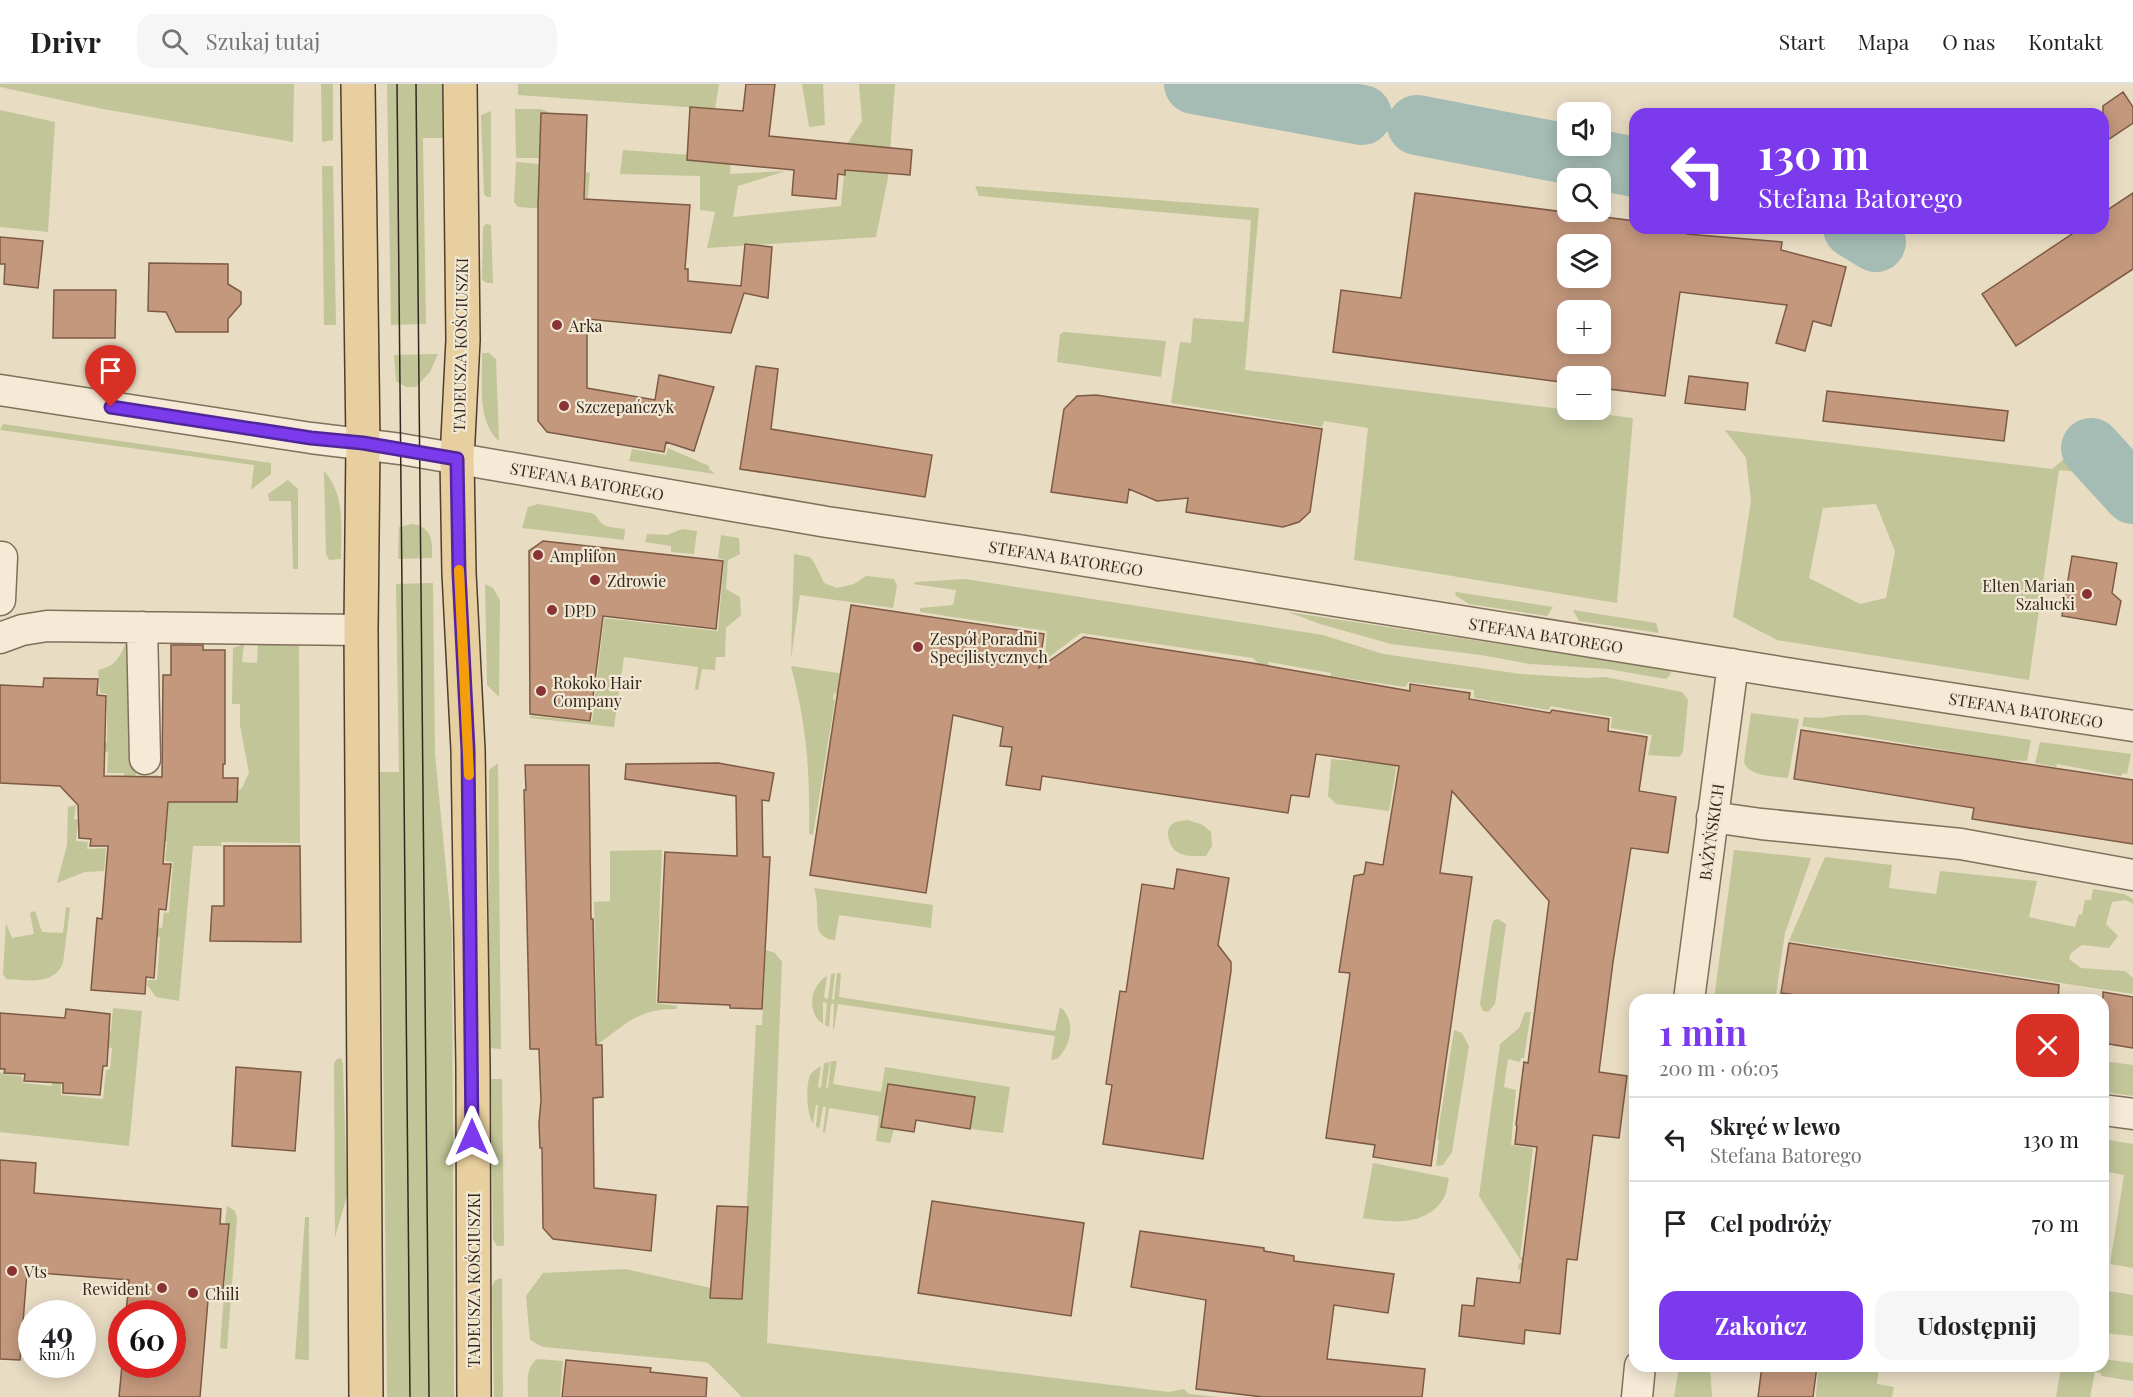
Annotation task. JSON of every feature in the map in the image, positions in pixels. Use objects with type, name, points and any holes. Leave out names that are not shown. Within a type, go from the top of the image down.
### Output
[{"type":"main road","points":[[358,84],[363,443],[361,630],[366,1397]]},
{"type":"main road","name":"TADEUSZA KOŚCIUSZKI","points":[[460,84],[463,340],[457,459],[459,573],[468,750],[473,1066],[474,1397]]},
{"type":"street","name":"STEFANA BATOREGO","points":[[0,390],[311,438],[363,443],[817,520],[2133,726]]},
{"type":"street","points":[[0,600],[2,557]]},
{"type":"street","points":[[0,638],[22,630],[47,626],[361,630]]},
{"type":"street","points":[[142,627],[145,759]]},
{"type":"street","name":"BAŻYŃSKICH","points":[[1690,994],[1733,664]]},
{"type":"street","points":[[1712,817],[1961,844],[2133,875]]},
{"type":"street","points":[[2109,1111],[2133,1114]]},
{"type":"street","points":[[1637,1397],[1639,1372]]},
{"type":"green space","points":[[0,84],[294,84],[293,142],[103,109],[0,87]]},
{"type":"green space","points":[[321,84],[333,84],[333,140],[322,142]]},
{"type":"green space","points":[[387,84],[442,84],[443,138],[423,138],[426,324],[391,325]]},
{"type":"green space","points":[[518,84],[719,84],[715,109],[518,95]]},
{"type":"green space","points":[[802,84],[823,84],[825,125],[809,127]]},
{"type":"green space","points":[[859,84],[895,84],[888,178],[876,237],[707,248],[715,212],[700,210],[700,176],[620,174],[623,150],[704,156],[733,119],[730,174],[786,171],[738,186],[733,217],[841,206],[847,144],[862,121]]},
{"type":"green space","points":[[515,109],[541,109],[553,114],[541,114],[539,158],[516,158]]},
{"type":"green space","points":[[0,110],[55,122],[48,232],[0,227]]},
{"type":"green space","points":[[491,111],[491,197],[487,197],[484,194],[481,115]]},
{"type":"green space","points":[[516,162],[539,164],[538,207],[584,209],[578,211],[518,207],[514,202]]},
{"type":"green space","points":[[322,166],[333,166],[336,325],[324,325]]},
{"type":"green space","points":[[586,172],[590,173],[587,208],[584,209]]},
{"type":"green space","points":[[975,186],[1259,208],[1245,370],[1557,409],[1557,420],[1611,420],[1611,415],[1633,418],[1617,603],[1354,560],[1368,428],[1324,421],[1322,427],[1171,403],[1180,342],[1191,343],[1193,318],[1244,322],[1251,220],[979,196]]},
{"type":"green space","points":[[486,224],[491,225],[493,283],[482,280],[483,227]]},
{"type":"green space","points":[[1064,332],[1166,341],[1161,377],[1057,362],[1060,334]]},
{"type":"green space","points":[[482,353],[489,353],[496,359],[499,441],[492,432],[484,412]]},
{"type":"green space","points":[[438,354],[430,372],[416,387],[406,387],[396,381],[394,355]]},
{"type":"green space","points":[[3,424],[271,463],[271,474],[251,490],[254,465],[0,430]]},
{"type":"green space","points":[[1725,430],[2052,469],[2089,439],[2133,491],[2133,518],[2121,494],[2089,473],[2059,470],[2029,680],[1777,640],[1733,617],[1751,501],[1746,458]],"holes":[[[1876,504],[1895,551],[1886,598],[1860,604],[1809,578],[1823,508]]]},
{"type":"green space","points":[[668,448],[709,466],[715,474],[629,461],[632,449],[666,455]]},
{"type":"green space","points":[[324,471],[331,480],[339,502],[341,559],[329,560],[326,554]]},
{"type":"green space","points":[[288,480],[298,489],[298,569],[293,569],[291,501],[269,501],[268,494]]},
{"type":"green space","points":[[538,504],[593,514],[604,525],[625,529],[624,540],[522,528],[528,507]]},
{"type":"green space","points":[[412,524],[424,528],[430,536],[432,558],[398,559],[399,527]]},
{"type":"green space","points":[[682,529],[697,531],[694,554],[671,552],[671,546],[645,542],[647,534],[667,535]]},
{"type":"green space","points":[[721,535],[739,538],[740,554],[728,560],[726,589],[740,597],[741,615],[726,628],[725,657],[716,657],[715,670],[702,669],[698,690],[695,689],[698,667],[624,657],[614,727],[530,718],[530,716],[592,722],[604,618],[718,631],[724,560],[718,558]]},
{"type":"green space","points":[[794,554],[810,557],[824,583],[837,588],[854,584],[866,576],[894,579],[897,586],[893,608],[800,595],[791,659]]},
{"type":"green space","points":[[965,579],[1323,635],[1383,654],[1521,674],[1605,677],[1682,692],[1688,700],[1683,752],[1679,757],[1648,755],[1652,735],[1611,728],[1612,717],[1550,706],[1549,710],[1474,698],[1474,690],[1408,682],[1406,687],[1331,676],[1331,673],[1269,662],[1266,671],[1253,658],[1081,633],[1049,657],[1045,656],[1047,631],[920,612],[920,608],[953,605],[956,590],[913,584]]},
{"type":"green space","points":[[433,583],[435,754],[452,931],[454,1397],[387,1397],[380,772],[399,772],[396,584]]},
{"type":"green space","points":[[485,584],[493,588],[500,600],[499,697],[487,685]]},
{"type":"green space","points":[[1456,592],[1553,607],[1547,616],[1469,604],[1455,595]]},
{"type":"green space","points":[[1573,610],[1656,623],[1659,633],[1579,621]]},
{"type":"green space","points":[[1288,612],[1671,670],[1666,679],[1608,669],[1530,664],[1481,655],[1391,644],[1320,624]]},
{"type":"green space","points":[[135,640],[136,776],[158,775],[159,802],[223,802],[242,788],[249,773],[240,725],[240,704],[232,704],[233,648],[244,644],[242,662],[257,663],[258,644],[299,644],[300,843],[221,842],[222,846],[193,846],[179,1001],[156,997],[147,985],[148,980],[157,980],[160,937],[153,936],[153,927],[162,928],[164,912],[169,913],[173,862],[165,861],[167,841],[134,842],[124,795],[124,773],[107,773],[108,752],[99,751],[101,743],[107,742],[107,694],[100,693],[98,670],[113,663],[127,641]]},
{"type":"green space","points":[[791,666],[912,684],[910,705],[834,693],[833,699],[835,700],[813,835],[809,834],[808,769],[804,729]]},
{"type":"green space","points":[[1751,713],[1799,719],[1788,778],[1756,773],[1751,771],[1744,762]]},
{"type":"green space","points":[[1865,715],[2031,740],[2027,761],[2003,760],[1802,726],[1804,717]]},
{"type":"green space","points":[[2040,742],[2131,754],[2127,774],[2123,773],[2121,776],[2057,764],[2056,767],[2035,763]]},
{"type":"green space","points":[[1355,745],[1399,751],[1389,811],[1336,804],[1328,796],[1331,759],[1352,761]]},
{"type":"green space","points":[[498,763],[501,1049],[489,1048],[489,770]]},
{"type":"green space","points":[[76,805],[74,819],[78,820],[76,841],[88,842],[87,849],[106,848],[104,871],[85,872],[57,883],[67,845],[68,807]]},
{"type":"green space","points":[[1188,820],[1203,825],[1211,832],[1212,846],[1206,856],[1191,856],[1177,852],[1168,838],[1169,829],[1175,822]]},
{"type":"green space","points":[[662,850],[656,1003],[677,1006],[676,1009],[663,1009],[641,1015],[623,1025],[594,1047],[589,1035],[597,1034],[594,902],[610,901],[610,851]]},
{"type":"green space","points":[[1734,850],[1811,858],[1785,933],[1776,994],[1715,994]]},
{"type":"green space","points":[[1825,857],[1892,865],[1889,888],[1936,894],[1940,871],[2037,881],[2029,917],[2075,927],[2079,914],[2082,915],[2085,900],[2091,900],[2093,889],[2124,894],[2133,899],[2133,904],[2126,900],[2112,902],[2106,924],[2118,936],[2109,948],[2082,945],[2071,953],[2069,959],[2081,968],[2125,971],[2133,978],[2133,994],[1789,941]]},
{"type":"green space","points":[[814,888],[933,905],[931,928],[839,915],[835,940],[828,939],[818,929],[817,899]]},
{"type":"green space","points":[[66,907],[70,908],[63,963],[59,970],[39,980],[6,979],[3,974],[6,923],[12,938],[34,934],[30,913],[35,911],[42,932],[63,933]]},
{"type":"green space","points":[[1498,919],[1506,924],[1495,1004],[1488,1012],[1483,1011],[1480,1004],[1492,924]]},
{"type":"green space","points":[[766,950],[775,953],[782,962],[767,1343],[1169,1392],[1184,1389],[1189,1394],[1218,1397],[742,1397],[708,1363],[543,1347],[530,1340],[526,1296],[543,1273],[625,1269],[711,1288],[710,1298],[742,1299],[756,1025],[762,1025]]},
{"type":"green space","points":[[835,973],[832,999],[834,1000],[837,973],[841,973],[839,997],[1055,1031],[1060,1007],[1069,1019],[1069,1040],[1062,1054],[1057,1059],[1051,1060],[1055,1036],[838,1004],[833,1029],[834,1004],[831,1004],[829,1027],[825,1025],[827,1003],[823,1002],[823,1024],[814,1013],[812,999],[817,986],[827,976],[824,997],[828,999],[831,974]]},
{"type":"green space","points":[[113,1008],[142,1011],[129,1146],[0,1132],[0,1072],[22,1076],[23,1083],[52,1086],[52,1082],[61,1083],[61,1095],[103,1099],[106,1070],[110,1069],[112,1048],[104,1047],[105,1032],[111,1031]]},
{"type":"green space","points":[[1525,1012],[1531,1012],[1524,1058],[1521,1058],[1520,1062],[1508,1059],[1504,1087],[1516,1090],[1511,1145],[1533,1148],[1520,1257],[1570,1263],[1542,1270],[1518,1269],[1522,1262],[1479,1196],[1500,1044],[1519,1028]]},
{"type":"green space","points":[[1454,1030],[1462,1033],[1469,1046],[1452,1152],[1443,1165],[1436,1166],[1439,1140],[1437,1139]]},
{"type":"green space","points":[[341,1058],[347,1196],[335,1237],[334,1063]]},
{"type":"green space","points":[[831,1061],[837,1061],[833,1084],[881,1092],[885,1067],[1010,1087],[1003,1133],[970,1129],[975,1098],[881,1127],[894,1130],[890,1143],[876,1141],[879,1116],[829,1108],[825,1133],[823,1132],[826,1107],[823,1107],[819,1129],[816,1126],[818,1105],[816,1105],[813,1123],[809,1113],[808,1085],[810,1075],[821,1066],[818,1087],[821,1088],[824,1063],[830,1062],[826,1087],[828,1088]]},
{"type":"green space","points":[[2109,1062],[2133,1065],[2133,1096],[2109,1093]]},
{"type":"green space","points":[[491,1079],[502,1079],[504,1246],[497,1246],[493,1239]]},
{"type":"green space","points":[[2109,1140],[2133,1144],[2133,1268],[2110,1264],[2124,1175],[2109,1172]]},
{"type":"green space","points":[[1373,1163],[1449,1178],[1444,1199],[1434,1209],[1416,1219],[1384,1221],[1363,1218]]},
{"type":"green space","points":[[227,1206],[235,1211],[237,1219],[227,1349],[220,1348],[229,1225],[225,1224]]},
{"type":"green space","points":[[305,1217],[309,1217],[309,1360],[295,1359]]},
{"type":"green space","points":[[502,1278],[503,1397],[494,1397],[492,1287],[495,1280]]},
{"type":"green space","points":[[2109,1291],[2133,1295],[2133,1336],[2109,1334]]},
{"type":"green space","points":[[537,1359],[563,1361],[560,1397],[528,1397],[529,1371]]},
{"type":"green space","points":[[2109,1360],[2133,1363],[2133,1381],[2101,1376],[2101,1373],[2095,1372],[2109,1372]]},
{"type":"green space","points":[[1678,1372],[1710,1372],[1712,1397],[1674,1397]]},
{"type":"green space","points":[[1818,1372],[1878,1372],[1877,1384],[1894,1387],[1892,1397],[1816,1397]]},
{"type":"green space","points":[[2060,1372],[2095,1372],[2090,1397],[2056,1397]]},
{"type":"building","points":[[746,84],[775,84],[769,136],[912,150],[910,175],[845,170],[845,175],[838,174],[836,199],[792,195],[794,170],[687,160],[690,107],[743,111]]},
{"type":"building","points":[[2123,92],[2133,107],[2133,123],[2109,139],[2109,108],[2103,108]]},
{"type":"building","points":[[541,113],[587,115],[584,199],[690,205],[685,269],[688,269],[688,281],[741,286],[745,244],[772,247],[768,298],[744,293],[731,333],[587,319],[587,388],[655,400],[659,375],[714,387],[694,451],[666,442],[664,452],[547,432],[538,421],[538,207]]},
{"type":"building","points":[[1415,193],[1557,211],[1557,222],[1611,222],[1611,218],[1629,220],[1629,234],[1687,234],[1782,242],[1781,250],[1846,267],[1831,326],[1813,321],[1805,351],[1776,343],[1787,305],[1680,292],[1665,396],[1611,389],[1611,366],[1557,366],[1557,382],[1333,352],[1341,290],[1401,298]]},
{"type":"building","points":[[2133,193],[2133,269],[2016,346],[1982,294],[2072,234],[2109,234],[2109,209]]},
{"type":"building","points":[[0,237],[43,241],[38,288],[4,284],[5,264],[0,264]]},
{"type":"building","points":[[149,263],[228,264],[228,284],[241,292],[241,304],[228,319],[228,332],[176,332],[166,312],[148,311]]},
{"type":"building","points":[[54,290],[116,290],[115,338],[53,338]]},
{"type":"building","points":[[756,366],[778,369],[771,429],[932,455],[925,497],[740,469]]},
{"type":"building","points":[[1689,376],[1748,383],[1745,410],[1685,403]]},
{"type":"building","points":[[1827,391],[2008,411],[2004,441],[1823,421]]},
{"type":"building","points":[[1096,395],[1322,429],[1310,512],[1299,522],[1283,527],[1186,512],[1188,498],[1157,501],[1129,489],[1127,503],[1051,492],[1064,409],[1077,396]]},
{"type":"building","points":[[543,541],[723,561],[716,629],[603,616],[590,721],[530,714],[529,551]]},
{"type":"building","points":[[2072,556],[2117,563],[2112,593],[2121,601],[2116,625],[2062,616]]},
{"type":"building","points":[[851,605],[1044,634],[1039,668],[1084,637],[1252,663],[1410,691],[1410,684],[1470,693],[1469,699],[1550,713],[1552,710],[1609,719],[1608,731],[1647,737],[1639,791],[1676,797],[1668,853],[1631,848],[1599,1072],[1627,1076],[1619,1138],[1593,1135],[1577,1260],[1567,1259],[1560,1334],[1525,1330],[1524,1344],[1459,1336],[1462,1305],[1474,1306],[1477,1278],[1520,1283],[1537,1147],[1515,1144],[1516,1125],[1524,1062],[1528,1063],[1549,901],[1452,791],[1440,873],[1472,877],[1431,1166],[1373,1157],[1375,1145],[1326,1138],[1350,973],[1339,972],[1354,876],[1364,874],[1366,862],[1383,865],[1399,766],[1316,754],[1309,797],[1291,795],[1288,813],[1042,776],[1040,790],[1006,785],[1012,747],[1000,746],[1003,727],[953,715],[926,893],[810,875]]},
{"type":"building","points":[[171,645],[203,645],[203,650],[225,650],[223,778],[238,778],[237,802],[168,802],[163,864],[171,864],[166,910],[159,909],[154,978],[146,977],[145,994],[91,990],[97,918],[102,919],[108,846],[90,846],[91,839],[79,838],[78,805],[60,786],[0,783],[0,685],[43,687],[44,678],[98,679],[97,695],[106,696],[104,776],[162,777],[163,675],[171,675]]},
{"type":"building","points":[[1801,730],[2133,780],[2133,844],[1972,819],[1974,808],[1794,779]]},
{"type":"building","points":[[718,763],[774,773],[769,801],[762,800],[763,857],[770,857],[762,1009],[730,1008],[730,1005],[658,1002],[665,852],[737,856],[736,796],[625,779],[626,764]]},
{"type":"building","points":[[525,765],[589,765],[591,919],[593,919],[596,1045],[602,1045],[603,1097],[593,1098],[594,1188],[656,1195],[651,1251],[553,1239],[543,1228],[539,1049],[530,1049]]},
{"type":"building","points":[[224,846],[300,846],[301,942],[210,941],[212,906],[224,906]]},
{"type":"building","points":[[1177,869],[1229,878],[1218,945],[1231,962],[1231,971],[1203,1159],[1103,1144],[1112,1085],[1106,1084],[1120,991],[1126,992],[1142,884],[1174,889]]},
{"type":"building","points":[[1789,943],[2059,985],[2058,994],[1781,993]]},
{"type":"building","points":[[2103,992],[2133,997],[2133,1048],[2109,1044],[2109,994],[2103,994]]},
{"type":"building","points":[[66,1009],[110,1014],[107,1066],[103,1066],[100,1095],[63,1093],[63,1083],[24,1081],[25,1074],[4,1073],[5,1069],[0,1069],[0,1013],[65,1018]]},
{"type":"building","points":[[236,1067],[301,1072],[295,1151],[232,1146]]},
{"type":"building","points":[[888,1084],[975,1097],[970,1129],[916,1120],[914,1132],[881,1127]]},
{"type":"building","points":[[0,1160],[36,1163],[34,1193],[221,1209],[220,1224],[229,1224],[223,1289],[209,1288],[200,1397],[119,1397],[121,1378],[186,1378],[186,1300],[127,1300],[129,1280],[27,1272],[25,1300],[18,1300],[18,1360],[0,1359]]},
{"type":"building","points":[[932,1201],[1084,1223],[1071,1316],[918,1293]]},
{"type":"building","points":[[717,1206],[748,1207],[742,1299],[710,1298]]},
{"type":"building","points":[[1140,1231],[1264,1248],[1264,1251],[1294,1256],[1294,1261],[1394,1274],[1388,1313],[1334,1305],[1327,1359],[1425,1369],[1422,1397],[1263,1397],[1196,1389],[1206,1300],[1131,1287]]},
{"type":"building","points":[[566,1360],[651,1368],[650,1372],[707,1378],[706,1397],[562,1397]]},
{"type":"building","points":[[1761,1372],[1816,1372],[1813,1397],[1758,1397]]},
{"type":"waterway","points":[[1194,84],[1362,115]]},
{"type":"waterway","points":[[1417,125],[1629,166]]},
{"type":"waterway","points":[[1863,234],[1876,242]]},
{"type":"waterway","points":[[2091,448],[2133,494]]},
{"type":"tram line","points":[[397,84],[410,1397]]},
{"type":"tram line","points":[[416,84],[429,1397]]},
{"type":"slow traffic","points":[[459,570],[469,775]]},
{"type":"place","name":"Arka","points":[[557,325]]},
{"type":"place","name":"Szczepańczyk","points":[[564,406]]},
{"type":"place","name":"Amplifon","points":[[538,555]]},
{"type":"place","name":"Zdrowie","points":[[595,580]]},
{"type":"place","name":"Elten Marian Szalucki","points":[[2087,594]]},
{"type":"place","name":"DPD","points":[[552,610]]},
{"type":"place","name":"Zespół Poradni Specjlistycznych","points":[[918,647]]},
{"type":"place","name":"Rokoko Hair Company","points":[[541,691]]},
{"type":"place","name":"Vts","points":[[12,1271]]},
{"type":"place","name":"Rewident","points":[[162,1288]]},
{"type":"place","name":"Chili","points":[[193,1293]]},
{"type":"route","points":[[111,407],[311,438],[363,443],[457,459],[459,573],[468,750],[472,1137]]}]
